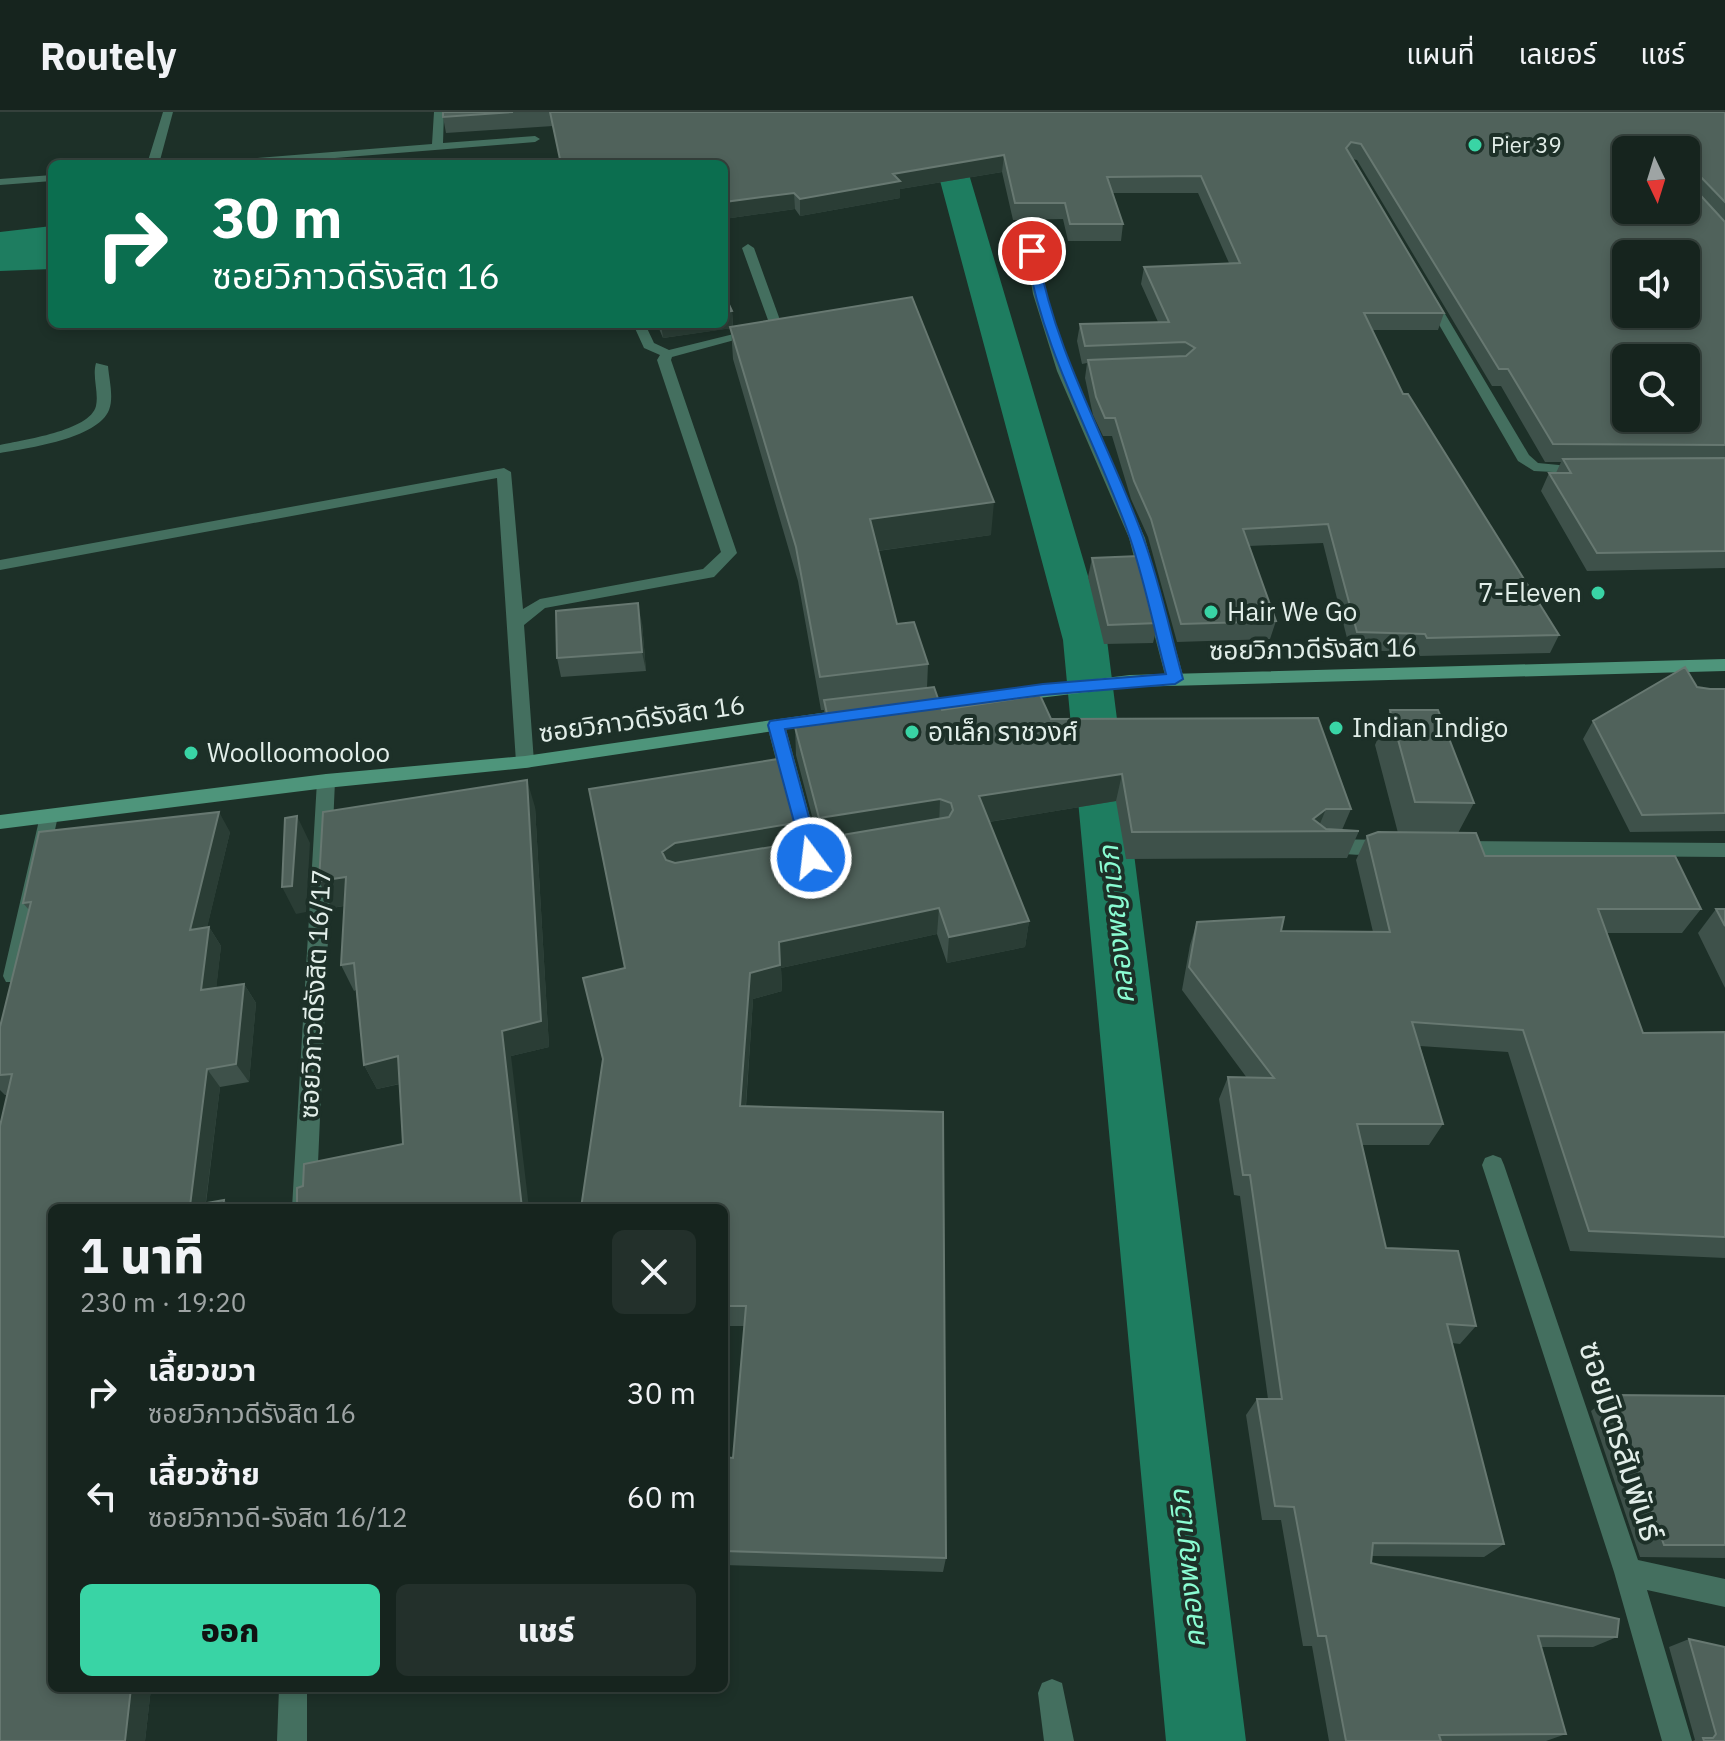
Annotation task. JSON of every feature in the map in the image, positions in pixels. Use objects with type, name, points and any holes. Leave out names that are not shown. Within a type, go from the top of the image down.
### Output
[{"type":"street","points":[[154,160],[168,112]]},
{"type":"street","points":[[437,147],[439,112]]},
{"type":"street","points":[[270,160],[535,139]]},
{"type":"street","points":[[0,182],[48,178]]},
{"type":"street","points":[[1028,229],[1039,294],[1137,538],[1175,679]]},
{"type":"street","points":[[641,328],[649,345],[667,354],[772,328],[774,320],[748,248]]},
{"type":"street","points":[[1421,283],[1523,458],[1534,467],[1550,470],[1603,470]]},
{"type":"street","points":[[516,623],[540,604],[708,573],[729,553],[664,367],[667,354]]},
{"type":"street","points":[[0,449],[64,434],[96,419],[102,410],[101,366]]},
{"type":"street","points":[[0,565],[504,472],[525,762]]},
{"type":"street","name":"ซอยวิภาวดีรังสิต 16","points":[[902,708],[1130,681],[1725,665]]},
{"type":"street","name":"ซอยวิภาวดีรังสิต 16","points":[[0,822],[326,781],[525,762],[870,712]]},
{"type":"street","points":[[776,725],[804,859],[839,853]]},
{"type":"street","name":"ซอยวิภาวดีรังสิต 16/17","points":[[304,1204],[326,781]]},
{"type":"street","points":[[10,991],[49,816]]},
{"type":"street","points":[[1315,846],[1410,847]]},
{"type":"street","points":[[1441,848],[1725,850]]},
{"type":"street","name":"ซอยมิตรสัมพันธ์","points":[[1493,1165],[1628,1572],[1677,1741]]},
{"type":"street","points":[[1628,1572],[1725,1593]]},
{"type":"street","points":[[292,1741],[293,1692]]},
{"type":"street","points":[[1052,1693],[1059,1741]]},
{"type":"shaded area","points":[[48,226],[48,269],[0,271],[0,232]]},
{"type":"building","points":[[443,112],[513,112],[443,117]]},
{"type":"building","points":[[550,112],[1725,112],[1725,202],[1700,176],[1700,136],[1612,136],[1612,224],[1700,224],[1700,195],[1725,222],[1725,445],[1553,444],[1508,369],[1499,369],[1361,144],[1351,142],[1346,148],[1444,313],[1364,313],[1403,394],[1408,394],[1559,635],[1427,638],[1425,634],[1357,632],[1328,524],[1243,529],[1276,621],[1181,624],[1151,519],[1134,481],[1115,418],[1105,418],[1096,397],[1088,360],[1186,356],[1195,348],[1185,342],[1085,346],[1080,324],[1169,322],[1144,267],[1240,263],[1201,176],[1107,177],[1123,224],[1070,224],[1065,203],[1015,203],[1004,155],[893,174],[900,181],[800,199],[794,193],[728,201],[728,160],[560,160]]},
{"type":"building","points":[[912,297],[994,502],[870,519],[897,624],[914,622],[928,664],[820,677],[796,547],[730,327]]},
{"type":"building","points":[[1725,458],[1725,551],[1597,553],[1549,473],[1571,473],[1563,459]]},
{"type":"building","points":[[1139,556],[1158,623],[1108,625],[1092,558]]},
{"type":"building","points":[[638,603],[642,652],[557,658],[556,611]]},
{"type":"building","points":[[1685,667],[1697,687],[1725,689],[1725,813],[1642,815],[1593,721]]},
{"type":"building","points":[[934,687],[942,710],[1040,695],[1051,719],[1318,718],[1351,809],[1326,809],[1313,819],[1326,829],[1359,831],[1132,832],[1122,774],[979,796],[1029,921],[949,937],[939,908],[779,942],[780,965],[750,973],[740,1106],[943,1112],[946,1558],[728,1551],[728,1457],[733,1458],[746,1306],[728,1306],[728,1204],[582,1204],[603,1059],[583,978],[625,968],[589,789],[778,759],[795,823],[675,843],[662,852],[666,860],[675,863],[949,817],[953,810],[951,803],[940,799],[819,818],[795,727],[829,723],[824,700]]},
{"type":"building","points":[[1390,710],[1438,710],[1474,803],[1415,802]]},
{"type":"building","points":[[527,780],[541,1021],[502,1031],[522,1204],[297,1204],[297,1188],[303,1186],[304,1164],[403,1144],[398,1056],[364,1065],[354,963],[341,965],[346,877],[319,881],[323,812]]},
{"type":"building","points":[[219,812],[190,930],[209,927],[201,990],[244,984],[236,1064],[207,1069],[190,1204],[48,1204],[48,1692],[131,1692],[125,1741],[0,1741],[0,1126],[12,1074],[0,1075],[0,1027],[31,902],[23,903],[39,832]]},
{"type":"building","points":[[297,816],[292,886],[282,887],[285,818]]},
{"type":"building","points":[[1378,832],[1476,833],[1485,856],[1675,856],[1701,909],[1598,909],[1643,1033],[1725,1032],[1725,1237],[1589,1231],[1523,1030],[1412,1022],[1443,1124],[1357,1124],[1386,1248],[1458,1251],[1476,1326],[1447,1324],[1504,1544],[1373,1543],[1371,1563],[1619,1619],[1617,1637],[1538,1636],[1566,1734],[1439,1735],[1441,1741],[1346,1741],[1326,1636],[1318,1636],[1294,1507],[1275,1506],[1257,1399],[1282,1399],[1250,1175],[1243,1175],[1228,1077],[1274,1078],[1189,967],[1197,922],[1284,917],[1281,931],[1390,932],[1367,836]]},
{"type":"building","points":[[1716,909],[1725,909],[1725,926]]},
{"type":"building","points":[[224,1200],[224,1204],[201,1204]]},
{"type":"building","points":[[1612,1395],[1725,1396],[1725,1545],[1664,1545]]},
{"type":"building","points":[[1689,1639],[1725,1647],[1725,1741],[1704,1741],[1703,1738],[1713,1738],[1716,1734]]},
{"type":"waterway","name":"คลองพญาเวิก","points":[[931,132],[945,144],[1085,640],[1206,1741]]},
{"type":"place","name":"Pier 39","points":[[1475,145]]},
{"type":"place","name":"7-Eleven","points":[[1598,593]]},
{"type":"place","name":"Hair We Go","points":[[1211,612]]},
{"type":"place","name":"Indian Indigo","points":[[1336,728]]},
{"type":"place","name":"อาเล็ก ราชวงศ์","points":[[912,732]]},
{"type":"place","name":"Woolloomooloo","points":[[191,753]]},
{"type":"route","points":[[811,858],[776,725],[1043,689],[1175,679],[1137,538],[1064,371],[1039,294],[1032,251]]}]
